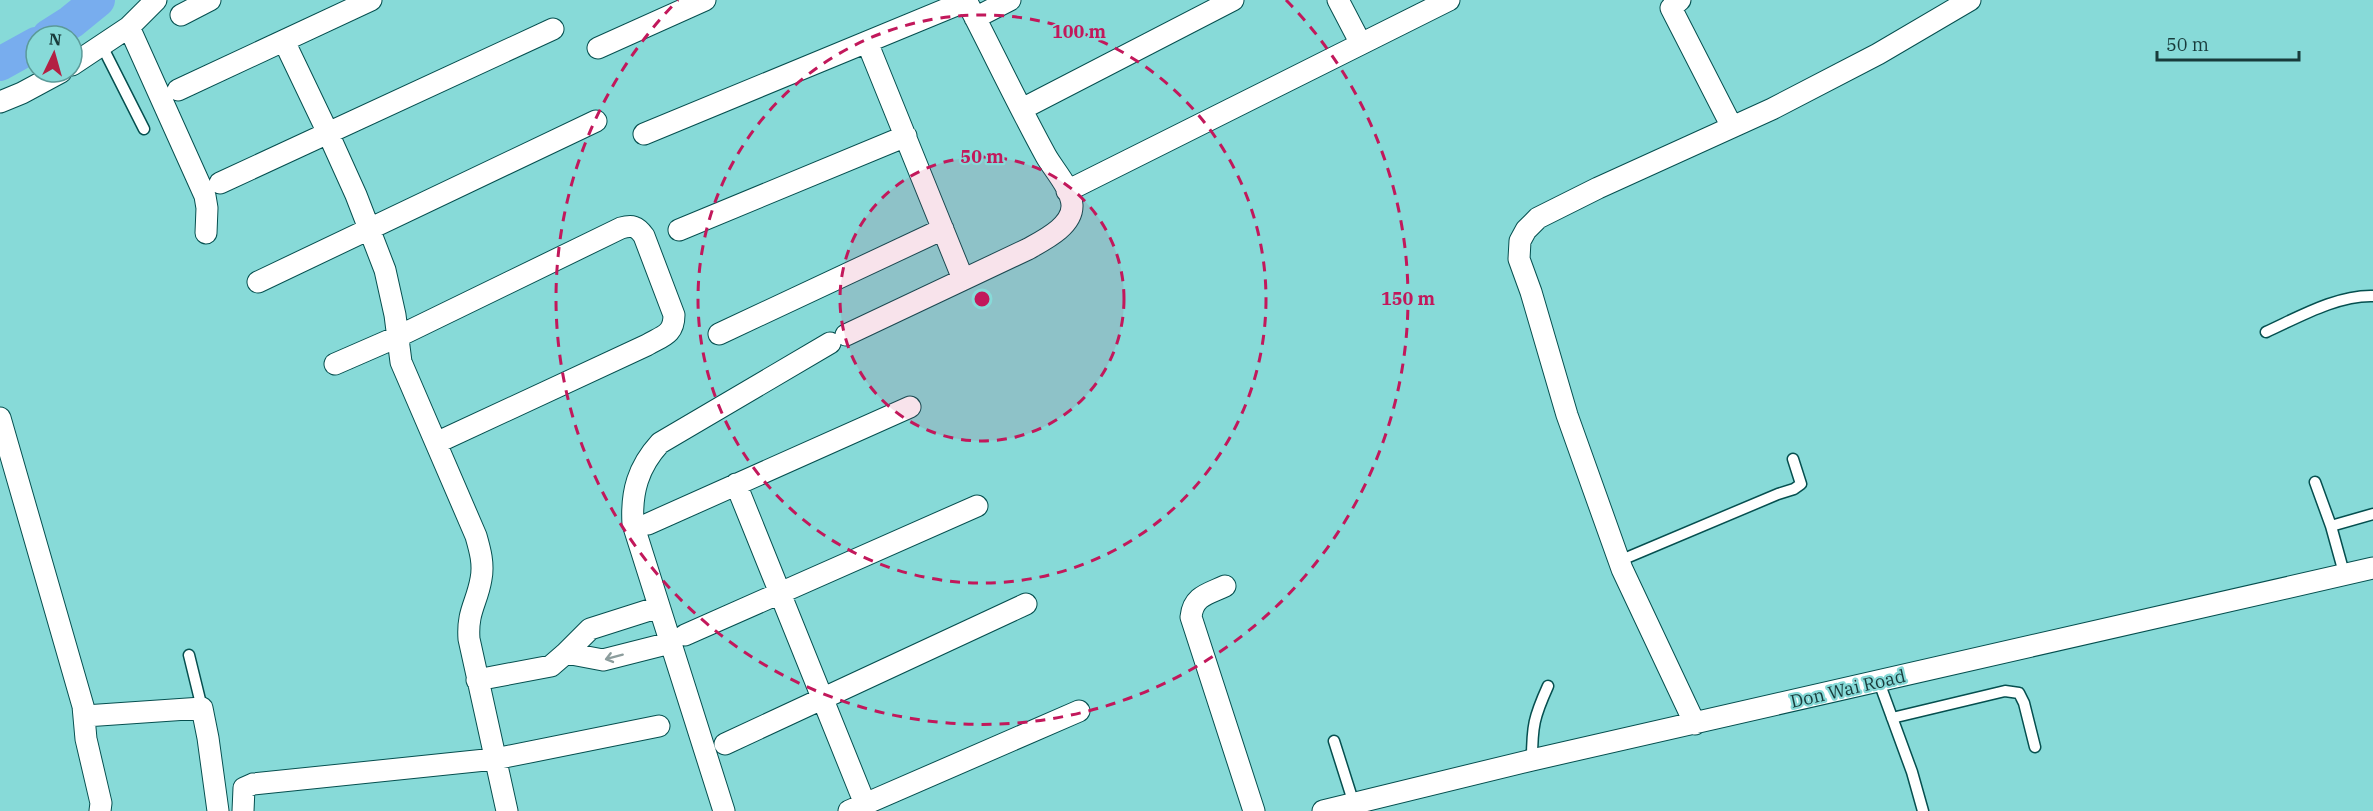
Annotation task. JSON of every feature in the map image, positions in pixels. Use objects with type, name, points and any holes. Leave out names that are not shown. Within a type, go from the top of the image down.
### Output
[{"type":"street","points":[[84,57],[129,27],[156,0]]},
{"type":"street","points":[[181,15],[210,0]]},
{"type":"street","points":[[178,90],[371,0]]},
{"type":"street","points":[[598,48],[705,0]]},
{"type":"street","points":[[644,134],[867,42],[969,6],[1010,0]]},
{"type":"street","points":[[1022,109],[1233,0]]},
{"type":"street","points":[[1338,0],[1361,44]]},
{"type":"street","points":[[1067,191],[1449,0]]},
{"type":"street","points":[[1695,724],[1619,561],[1568,415],[1519,259],[1520,241],[1526,230],[1538,218],[1772,109],[1878,54],[1971,0]]},
{"type":"street","points":[[1673,3],[1732,127]]},
{"type":"street","points":[[724,811],[678,639],[658,607],[642,555],[633,516],[637,480],[648,456],[660,443],[710,412],[838,339],[1028,249],[1063,225],[1072,206],[1067,191],[969,6]]},
{"type":"street","points":[[129,27],[205,196],[206,233]]},
{"type":"street","points":[[220,183],[553,29]]},
{"type":"street","points":[[284,41],[370,229],[385,270],[395,315],[401,362],[476,536],[482,558],[481,580],[467,622],[477,680],[507,811]]},
{"type":"street","points":[[867,42],[963,279]]},
{"type":"street","points":[[0,102],[39,84]]},
{"type":"street","points":[[258,282],[596,121]]},
{"type":"street","points":[[680,230],[906,136]]},
{"type":"street","points":[[335,364],[397,337],[621,228],[630,226],[638,228],[644,236],[674,315],[671,331],[647,345],[436,443]]},
{"type":"street","points":[[719,334],[943,229]]},
{"type":"street","points":[[648,524],[910,407]]},
{"type":"street","points":[[0,418],[3,443],[85,717],[86,739],[101,803],[100,811]]},
{"type":"street","points":[[736,484],[863,808],[1079,711]]},
{"type":"street","points":[[566,653],[603,660],[678,639],[977,506]]},
{"type":"street","name":"Don Wai Road","points":[[1323,811],[1369,805],[1532,760],[2373,567]]},
{"type":"street","points":[[1225,586],[1197,599],[1192,607],[1191,617],[1254,811]]},
{"type":"street","points":[[725,744],[1026,604]]},
{"type":"street","points":[[477,680],[551,666],[590,629],[658,607]]},
{"type":"street","points":[[85,717],[202,708],[218,811]]},
{"type":"street","points":[[243,811],[244,788],[253,784],[495,759],[658,726]]},
{"type":"lane","points":[[102,46],[144,129]]},
{"type":"lane","points":[[2266,332],[2307,313],[2360,296],[2373,296]]},
{"type":"lane","points":[[1619,561],[1794,489],[1802,484],[1792,459]]},
{"type":"lane","points":[[2315,482],[2331,526],[2344,573]]},
{"type":"lane","points":[[2331,526],[2373,514]]},
{"type":"lane","points":[[189,655],[202,708]]},
{"type":"lane","points":[[1879,682],[1923,811]]},
{"type":"lane","points":[[1532,760],[1532,727],[1548,686]]},
{"type":"lane","points":[[1892,718],[2005,691],[2019,693],[2024,703],[2035,747]]},
{"type":"lane","points":[[1334,741],[1369,805]]},
{"type":"waterway","points":[[68,24],[98,0]]},
{"type":"waterway","points":[[0,64],[24,51]]}]
